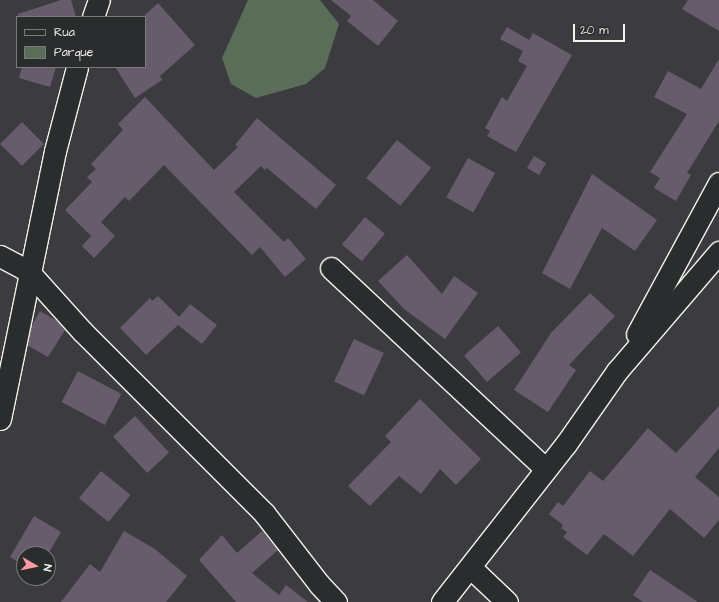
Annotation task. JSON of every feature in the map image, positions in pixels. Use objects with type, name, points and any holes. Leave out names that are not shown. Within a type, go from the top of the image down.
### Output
[{"type":"street","points":[[93,16],[99,0]]},
{"type":"street","points":[[0,419],[12,367],[28,271],[55,151],[77,68]]},
{"type":"street","points":[[617,372],[719,183]]},
{"type":"street","points":[[442,602],[546,469],[617,372],[719,252]]},
{"type":"street","points":[[0,256],[28,271],[83,332],[264,513],[319,584],[336,602]]},
{"type":"street","points":[[332,268],[546,469]]},
{"type":"street","points":[[470,567],[507,602]]},
{"type":"green space","points":[[248,0],[320,0],[339,24],[325,68],[306,84],[256,98],[231,84],[222,58]]},
{"type":"building","points":[[61,0],[71,0],[76,16],[18,16],[18,14]]},
{"type":"building","points":[[331,0],[373,0],[398,21],[378,46],[347,21],[351,16]]},
{"type":"building","points":[[688,0],[719,0],[719,31],[682,9]]},
{"type":"building","points":[[158,3],[195,45],[160,76],[162,80],[135,98],[116,68],[146,68],[145,15]]},
{"type":"building","points":[[507,27],[529,40],[533,33],[572,55],[516,152],[487,136],[490,131],[485,128],[502,97],[507,101],[527,66],[518,61],[523,51],[500,39]]},
{"type":"building","points":[[719,59],[719,121],[687,173],[691,175],[676,201],[654,188],[660,178],[650,172],[687,114],[654,97],[668,71],[701,89]]},
{"type":"building","points":[[22,68],[56,68],[50,87],[19,78]]},
{"type":"building","points":[[145,97],[214,170],[238,147],[235,145],[257,118],[336,185],[316,209],[267,168],[265,170],[261,166],[234,192],[284,242],[288,238],[306,259],[285,277],[260,247],[252,255],[164,165],[129,201],[125,197],[101,222],[115,236],[94,258],[82,246],[91,236],[65,210],[92,182],[87,177],[96,169],[91,164],[123,130],[118,124]]},
{"type":"building","points":[[22,122],[44,144],[22,166],[0,144]]},
{"type":"building","points":[[397,140],[431,168],[400,206],[366,178]]},
{"type":"building","points":[[534,156],[546,163],[539,175],[527,168]]},
{"type":"building","points":[[468,158],[495,173],[473,212],[446,197]]},
{"type":"building","points":[[592,174],[657,220],[635,251],[602,228],[570,289],[542,273]]},
{"type":"building","points":[[365,217],[385,234],[362,261],[342,245]]},
{"type":"building","points":[[407,255],[442,294],[454,276],[478,293],[445,339],[404,309],[378,281]]},
{"type":"building","points":[[590,293],[615,316],[569,365],[576,370],[548,412],[514,390],[551,333]]},
{"type":"building","points":[[158,296],[179,317],[190,304],[217,325],[202,344],[178,325],[146,355],[120,328],[150,298],[152,301]]},
{"type":"building","points":[[40,311],[57,321],[65,330],[48,357],[27,345],[31,327]]},
{"type":"building","points":[[498,326],[521,352],[487,382],[464,356]]},
{"type":"building","points":[[354,339],[384,353],[364,396],[334,382]]},
{"type":"building","points":[[78,371],[121,394],[105,425],[62,402]]},
{"type":"building","points":[[420,399],[481,459],[456,485],[440,469],[421,494],[399,476],[370,506],[348,486],[391,442],[385,436]]},
{"type":"building","points":[[719,406],[719,448],[695,477],[719,497],[719,520],[704,538],[670,509],[633,556],[604,534],[587,555],[563,537],[567,532],[561,528],[563,525],[549,514],[558,502],[563,506],[590,471],[603,481],[648,428],[676,453]]},
{"type":"building","points":[[135,416],[169,453],[147,473],[113,436]]},
{"type":"building","points":[[101,471],[131,495],[109,522],[79,498]]},
{"type":"building","points":[[34,516],[61,532],[53,546],[16,546]]},
{"type":"building","points":[[124,531],[155,549],[187,576],[166,602],[61,602],[90,564],[100,572]]},
{"type":"building","points":[[262,531],[278,550],[252,573],[279,595],[286,585],[308,602],[236,602],[199,560],[222,535],[237,553]]},
{"type":"building","points":[[16,547],[16,560],[10,557]]},
{"type":"building","points":[[650,570],[698,602],[643,602],[633,595]]}]
